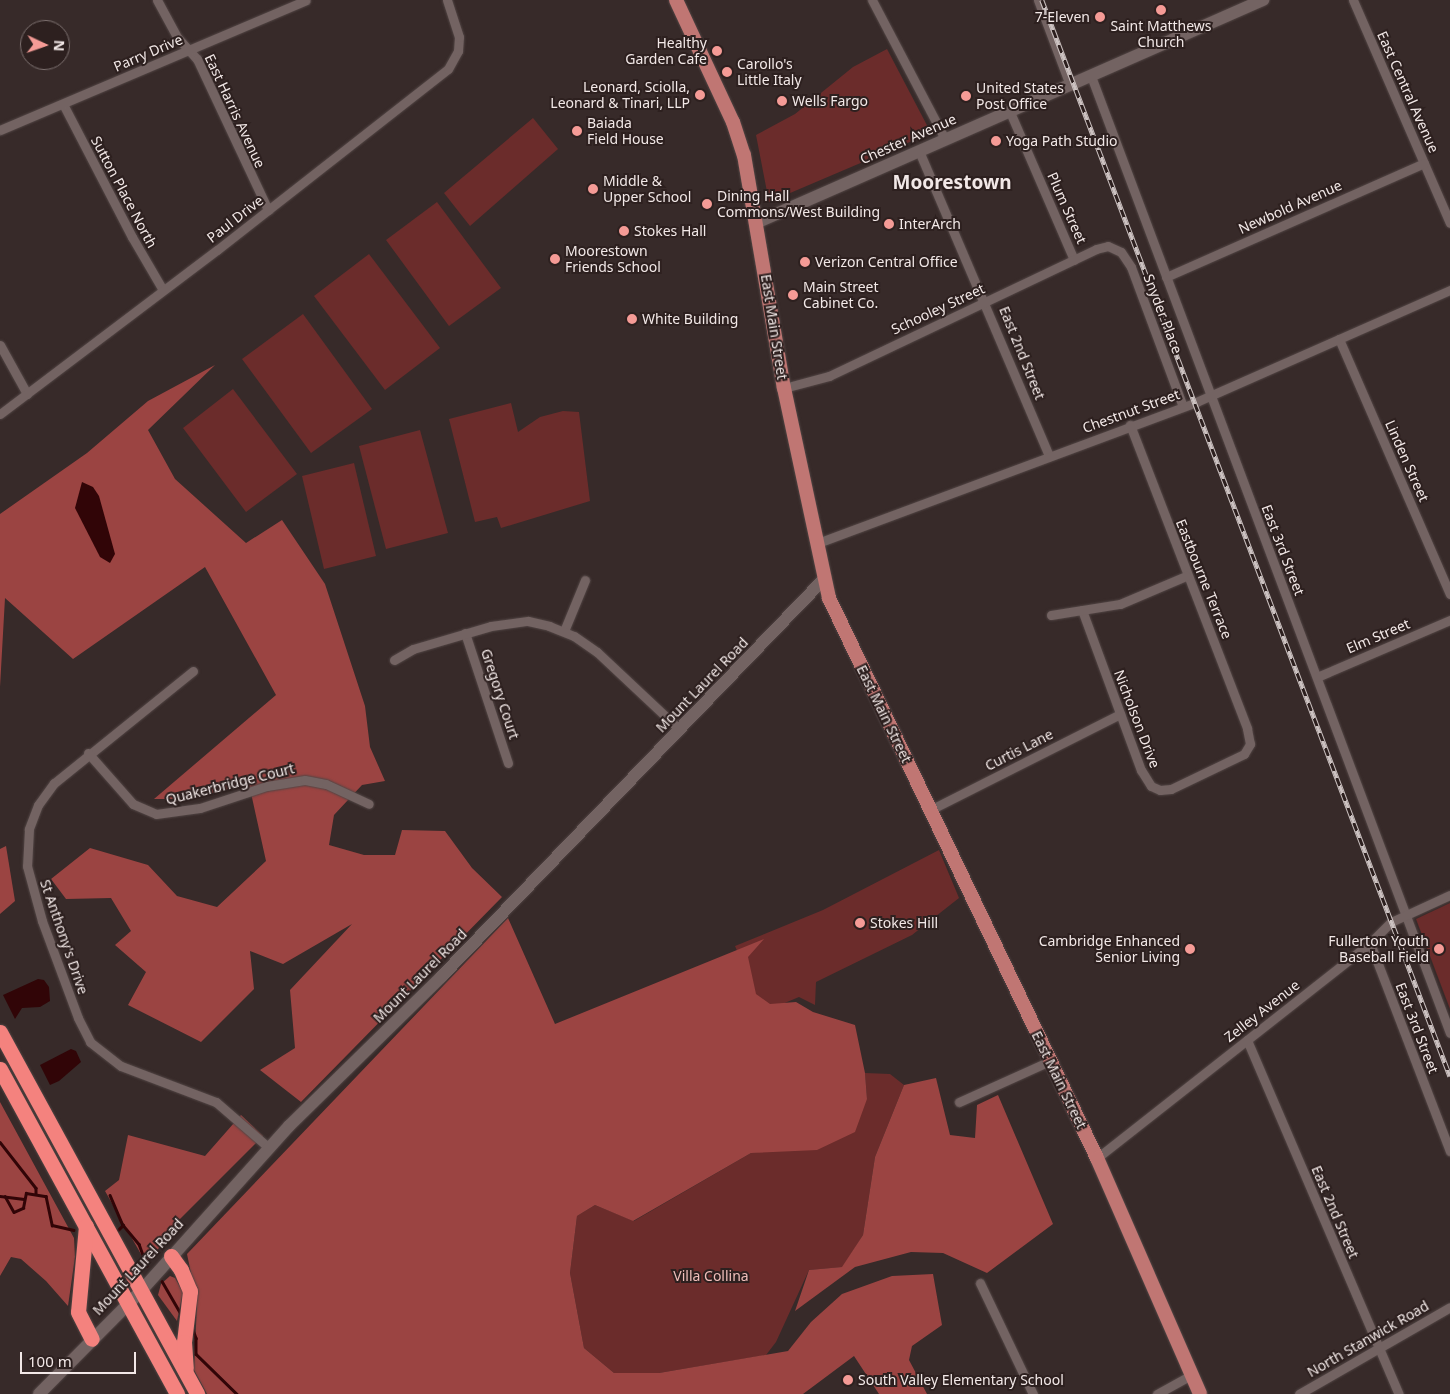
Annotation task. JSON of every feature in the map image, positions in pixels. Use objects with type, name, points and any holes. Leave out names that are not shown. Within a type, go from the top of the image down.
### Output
[{"type":"highway","points":[[0,1032],[197,1394]]},
{"type":"highway","points":[[0,1069],[177,1394]]},
{"type":"highway","points":[[86,1226],[78,1312],[92,1339]]},
{"type":"highway","points":[[171,1256],[181,1270],[190,1291],[184,1342],[188,1377]]},
{"type":"main road","name":"East Main Street","points":[[676,0],[733,122],[746,161],[758,222],[784,388],[823,580],[838,619],[1096,1158],[1200,1394]]},
{"type":"main road","name":"Chester Avenue","points":[[758,222],[1263,0]]},
{"type":"main road","name":"Mount Laurel Road","points":[[39,1394],[140,1291],[268,1148],[441,977],[823,580]]},
{"type":"street","name":"East Harris Avenue","points":[[157,0],[177,37],[191,50],[268,210]]},
{"type":"street","name":"Parry Drive","points":[[0,130],[306,0]]},
{"type":"street","name":"Paul Drive","points":[[0,414],[268,210],[448,69],[458,51],[457,27],[447,0]]},
{"type":"street","points":[[872,0],[945,139]]},
{"type":"street","points":[[1038,0],[1070,85]]},
{"type":"street","name":"East Central Avenue","points":[[1353,0],[1450,223]]},
{"type":"street","name":"East 3rd Street","points":[[1091,76],[1450,1034]]},
{"type":"street","name":"Sutton Place North","points":[[63,104],[132,237],[164,290]]},
{"type":"street","name":"Plum Street","points":[[1010,112],[1074,260]]},
{"type":"street","name":"East 2nd Street","points":[[919,151],[985,301],[1049,456]]},
{"type":"street","name":"Newbold Avenue","points":[[1166,276],[1424,163]]},
{"type":"street","name":"Schooley Street","points":[[784,388],[829,376],[1102,247]]},
{"type":"street","name":"Snyder Place","points":[[1102,247],[1115,248],[1126,257],[1183,407]]},
{"type":"street","name":"Chestnut Street","points":[[815,544],[1211,396],[1450,290]]},
{"type":"street","name":"Linden Street","points":[[1339,339],[1450,594]]},
{"type":"street","points":[[0,345],[27,394]]},
{"type":"street","name":"Eastbourne Terrace","points":[[1130,425],[1186,576],[1247,728],[1250,744]]},
{"type":"street","points":[[1051,615],[1138,598],[1186,576]]},
{"type":"street","points":[[564,631],[585,580]]},
{"type":"street","name":"Nicholson Drive","points":[[1082,610],[1144,776],[1151,786],[1160,790],[1170,789],[1234,761],[1244,754],[1250,744]]},
{"type":"street","name":"Elm Street","points":[[1317,677],[1450,620]]},
{"type":"street","points":[[394,660],[413,649],[465,633],[528,621],[564,631],[598,652],[680,730]]},
{"type":"street","name":"Gregory Court","points":[[465,633],[508,763]]},
{"type":"street","name":"St Anthony's Drive","points":[[193,671],[63,773],[42,799],[29,829],[26,854],[35,899],[80,1024],[90,1042],[109,1059],[216,1102],[268,1148]]},
{"type":"street","name":"Curtis Lane","points":[[930,810],[1120,714]]},
{"type":"street","name":"Quakerbridge Court","points":[[88,753],[133,804],[156,814],[200,808],[267,786],[305,780],[326,784],[369,804]]},
{"type":"street","name":"Zelley Avenue","points":[[1096,1158],[1370,943],[1391,922],[1450,895]]},
{"type":"street","name":"East 3rd Street","points":[[1370,943],[1450,1151]]},
{"type":"street","name":"East 2nd Street","points":[[1247,1040],[1399,1394]]},
{"type":"street","points":[[959,1102],[1050,1061]]},
{"type":"street","points":[[980,1283],[1034,1394]]},
{"type":"street","name":"North Stanwick Road","points":[[1299,1394],[1450,1308]]},
{"type":"street","points":[[1157,1394],[1191,1375]]},
{"type":"green space","points":[[887,49],[931,133],[769,202],[756,135],[795,114],[853,67]]},
{"type":"green space","points":[[533,118],[558,149],[470,226],[444,193]]},
{"type":"green space","points":[[437,202],[501,288],[449,326],[386,240]]},
{"type":"green space","points":[[369,254],[440,348],[385,390],[314,296]]},
{"type":"green space","points":[[303,314],[372,409],[311,453],[242,359]]},
{"type":"green space","points":[[233,389],[297,474],[246,512],[183,428]]},
{"type":"green space","points":[[511,403],[518,432],[540,417],[563,411],[579,412],[590,501],[501,528],[497,517],[475,522],[449,419]]},
{"type":"green space","points":[[420,430],[448,533],[386,549],[359,446]]},
{"type":"green space","points":[[354,463],[376,556],[324,569],[302,476]]},
{"type":"green space","name":"Stokes Hill","points":[[939,850],[959,898],[912,935],[816,982],[815,1005],[799,997],[763,1012],[735,946],[823,910]]},
{"type":"green space","name":"Fullerton Youth Baseball Field","points":[[1450,903],[1450,1009],[1416,919]]},
{"type":"green space","name":"Villa Collina","points":[[865,1073],[890,1074],[904,1085],[875,1157],[863,1235],[843,1267],[809,1270],[776,1342],[766,1355],[659,1373],[614,1373],[584,1348],[570,1273],[577,1216],[595,1205],[634,1221],[751,1153],[776,1150],[867,1099]]},
{"type":"shaded area","points":[[215,365],[148,430],[175,479],[246,543],[282,520],[325,584],[365,706],[370,747],[385,781],[362,785],[334,815],[329,845],[364,855],[395,855],[402,830],[445,831],[472,868],[502,897],[301,1102],[260,1070],[295,1048],[290,990],[352,924],[283,964],[250,951],[254,989],[201,1042],[128,1005],[146,972],[115,945],[131,931],[111,898],[66,899],[51,879],[90,848],[148,865],[177,896],[217,907],[266,861],[249,784],[188,799],[154,799],[276,695],[205,567],[73,659],[5,598],[0,687],[0,514],[87,453],[148,401]]},
{"type":"shaded area","points":[[82,482],[93,487],[99,496],[115,554],[110,563],[100,557],[75,508]]},
{"type":"shaded area","points":[[6,846],[15,901],[0,914],[0,849]]},
{"type":"shaded area","points":[[508,918],[555,1024],[764,939],[748,957],[756,994],[770,1004],[796,1002],[813,1012],[855,1025],[865,1073],[867,1099],[855,1132],[817,1150],[751,1153],[633,1221],[595,1205],[577,1216],[570,1273],[584,1348],[614,1373],[659,1373],[788,1351],[811,1322],[842,1294],[892,1276],[933,1274],[942,1325],[912,1346],[909,1360],[927,1394],[879,1394],[854,1356],[803,1394],[207,1394],[194,1370],[197,1303],[187,1254]]},
{"type":"shaded area","points":[[38,979],[44,980],[49,987],[50,1001],[40,1007],[22,1008],[15,1019],[3,995]]},
{"type":"shaded area","points":[[71,1049],[76,1051],[81,1062],[59,1081],[50,1085],[40,1065]]},
{"type":"shaded area","points":[[936,1078],[950,1135],[975,1138],[977,1105],[998,1095],[1053,1224],[987,1273],[943,1253],[911,1252],[855,1267],[795,1311],[809,1270],[842,1267],[863,1235],[875,1157],[904,1085]]},
{"type":"shaded area","points":[[0,1102],[74,1238],[75,1257],[68,1306],[46,1281],[21,1259],[11,1257],[0,1276]]},
{"type":"shaded area","points":[[241,1115],[263,1136],[170,1229],[165,1241],[146,1263],[105,1191],[119,1180],[128,1135],[205,1156]]},
{"type":"shaded area","points":[[170,1276],[175,1278],[183,1292],[177,1321],[158,1295],[161,1284]]},
{"type":"waterway","points":[[0,1142],[36,1188],[36,1193]]},
{"type":"waterway","points":[[5,1196],[14,1212],[23,1208],[26,1193],[46,1196],[52,1225],[73,1230]]},
{"type":"waterway","points":[[110,1195],[123,1225],[139,1244],[147,1266]]},
{"type":"waterway","points":[[0,1196],[24,1199]]},
{"type":"waterway","points":[[118,1230],[123,1225]]},
{"type":"waterway","points":[[162,1281],[181,1314]]},
{"type":"waterway","points":[[192,1327],[196,1338],[196,1354],[237,1394]]},
{"type":"railway","points":[[1042,0],[1450,1076]]},
{"type":"place","name":"Saint Matthews Church","points":[[1161,10]]},
{"type":"place","name":"7-Eleven","points":[[1100,17]]},
{"type":"place","name":"Healthy Garden Cafe","points":[[717,51]]},
{"type":"place","name":"Carollo's Little Italy","points":[[727,72]]},
{"type":"place","name":"Leonard, Sciolla, Leonard & Tinari, LLP","points":[[700,95]]},
{"type":"place","name":"United States Post Office","points":[[966,96]]},
{"type":"place","name":"Wells Fargo","points":[[782,101]]},
{"type":"place","name":"Baiada Field House","points":[[577,131]]},
{"type":"place","name":"Yoga Path Studio","points":[[996,141]]},
{"type":"place","name":"Middle & Upper School","points":[[593,189]]},
{"type":"place","name":"Dining Hall Commons/West Building","points":[[707,204]]},
{"type":"place","name":"InterArch","points":[[889,224]]},
{"type":"place","name":"Stokes Hall","points":[[624,231]]},
{"type":"place","name":"Moorestown Friends School","points":[[555,259]]},
{"type":"place","name":"Verizon Central Office","points":[[805,262]]},
{"type":"place","name":"Main Street Cabinet Co.","points":[[793,295]]},
{"type":"place","name":"White Building","points":[[632,319]]},
{"type":"place","name":"Stokes Hill","points":[[860,923]]},
{"type":"place","name":"Cambridge Enhanced Senior Living","points":[[1190,949]]},
{"type":"place","name":"Fullerton Youth Baseball Field","points":[[1439,949]]},
{"type":"place","name":"South Valley Elementary School","points":[[848,1380]]},
{"type":"district","name":"Moorestown","points":[[952,183]]}]
